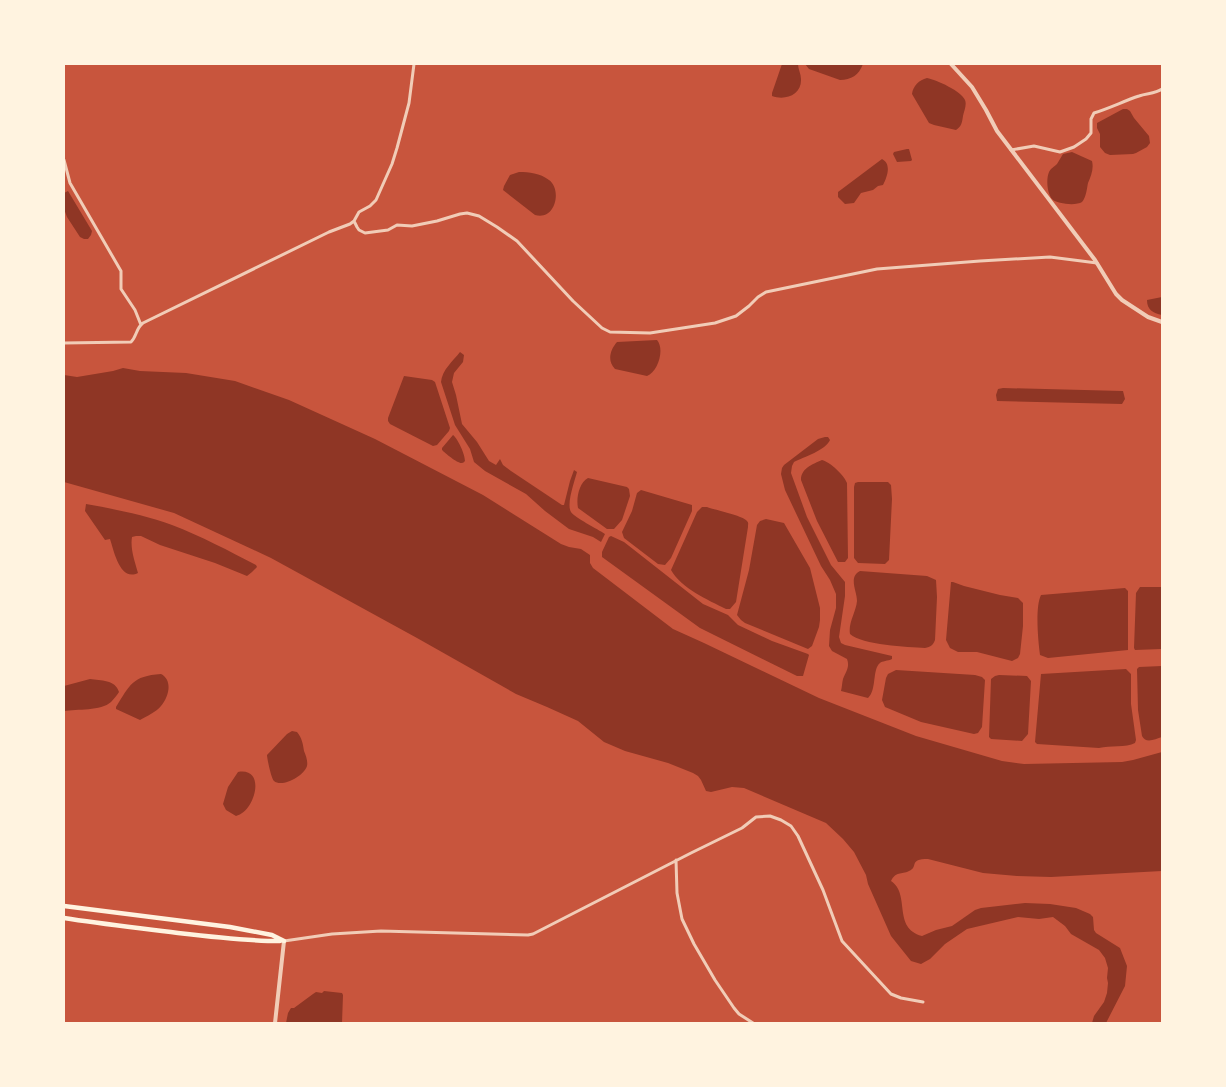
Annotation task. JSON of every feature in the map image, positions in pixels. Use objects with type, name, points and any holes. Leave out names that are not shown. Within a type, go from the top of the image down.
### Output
[{"type":"main road","points":[[64,906],[230,927],[272,935],[284,941]]},
{"type":"main road","points":[[64,918],[229,939],[284,941]]},
{"type":"street","points":[[64,343],[129,342],[134,339],[140,325],[354,221],[359,212],[376,200],[392,164],[409,103],[414,64]]},
{"type":"street","points":[[951,64],[972,87],[993,124],[1011,150],[1097,263],[1119,297],[1154,320],[1162,322]]},
{"type":"street","points":[[1011,150],[1035,146],[1062,152],[1074,147],[1089,136],[1091,132],[1091,119],[1094,113],[1162,89]]},
{"type":"street","points":[[64,160],[70,183],[121,271],[121,289],[135,310],[140,325]]},
{"type":"street","points":[[354,221],[356,228],[365,232],[388,230],[398,225],[412,226],[467,213],[479,216],[498,226],[517,241],[573,301],[602,328],[610,332],[650,333],[715,323],[736,316],[766,292],[877,269],[980,260],[1050,257],[1097,263]]},
{"type":"street","points":[[275,1023],[284,941],[332,934],[381,931],[533,934],[742,828],[756,817],[770,816],[791,826],[798,836],[823,890],[844,943],[891,994],[923,1002]]},
{"type":"street","points":[[676,860],[677,893],[682,919],[698,951],[734,1008],[739,1014],[753,1023]]},
{"type":"shaded area","points":[[782,64],[798,64],[801,85],[796,93],[782,98],[772,96],[772,93]]},
{"type":"shaded area","points":[[805,64],[863,64],[854,76],[840,80],[809,69]]},
{"type":"shaded area","points":[[927,78],[942,83],[954,90],[965,100],[966,106],[962,122],[956,130],[929,123],[912,94],[917,84]]},
{"type":"shaded area","points":[[1123,109],[1130,111],[1149,136],[1150,143],[1147,147],[1133,154],[1110,155],[1105,153],[1100,147],[1100,134],[1097,123]]},
{"type":"shaded area","points":[[909,149],[912,160],[897,162],[893,154],[894,152]]},
{"type":"shaded area","points":[[1072,152],[1092,161],[1093,164],[1082,202],[1067,204],[1058,202],[1050,196],[1048,175],[1063,154]]},
{"type":"shaded area","points":[[882,159],[888,167],[883,185],[861,193],[854,203],[845,204],[838,197],[838,192]]},
{"type":"shaded area","points":[[519,172],[538,174],[553,184],[556,197],[555,203],[548,213],[542,216],[535,215],[503,190],[510,175]]},
{"type":"shaded area","points":[[68,191],[92,231],[88,239],[80,237],[67,217],[64,209],[64,193]]},
{"type":"shaded area","points":[[1162,297],[1162,315],[1151,310],[1147,300]]},
{"type":"shaded area","points":[[657,340],[660,349],[659,360],[651,374],[647,376],[615,369],[611,363],[610,356],[617,342]]},
{"type":"shaded area","points":[[460,352],[464,355],[463,362],[454,373],[452,382],[462,424],[477,442],[489,461],[496,465],[500,459],[503,465],[511,471],[562,505],[564,505],[574,470],[577,472],[570,498],[571,512],[605,534],[601,542],[593,537],[569,529],[526,494],[485,471],[474,462],[470,449],[455,425],[441,382],[446,370]]},
{"type":"shaded area","points":[[123,368],[140,371],[186,373],[235,381],[289,400],[375,439],[483,495],[561,544],[581,549],[590,555],[590,563],[593,568],[673,629],[819,698],[916,736],[1002,761],[1024,764],[1122,762],[1162,752],[1162,871],[1051,877],[1017,876],[983,873],[922,859],[916,862],[912,869],[897,874],[891,881],[897,887],[900,894],[907,926],[913,932],[922,936],[952,926],[981,908],[1025,903],[1050,904],[1076,908],[1090,914],[1093,917],[1096,933],[1120,948],[1127,966],[1125,986],[1106,1023],[1092,1023],[1107,993],[1108,968],[1105,958],[1099,950],[1071,934],[1065,926],[1053,917],[1039,919],[1018,917],[967,929],[945,944],[930,959],[921,964],[911,961],[891,936],[868,884],[866,875],[854,852],[826,823],[744,788],[732,787],[711,792],[706,791],[701,780],[693,773],[668,763],[625,751],[604,742],[578,721],[516,694],[271,558],[174,513],[64,482],[64,375],[77,377]]},
{"type":"shaded area","points":[[404,376],[435,382],[450,428],[437,445],[433,446],[390,424],[388,421]]},
{"type":"shaded area","points":[[998,389],[1123,391],[1125,399],[1122,404],[997,401]]},
{"type":"shaded area","points":[[453,435],[463,451],[465,461],[463,463],[455,460],[442,450]]},
{"type":"shaded area","points":[[828,437],[830,440],[828,444],[794,462],[791,473],[807,517],[831,565],[845,582],[845,596],[839,637],[841,643],[892,656],[892,659],[881,662],[878,666],[873,690],[868,698],[841,691],[848,662],[847,659],[832,651],[829,646],[830,630],[836,608],[836,594],[785,490],[781,474],[784,465],[818,439]]},
{"type":"shaded area","points":[[822,460],[836,469],[847,483],[848,558],[845,562],[838,562],[817,521],[801,480],[805,469]]},
{"type":"shaded area","points":[[588,478],[629,489],[630,496],[622,520],[614,529],[607,529],[578,508],[579,491],[582,483]]},
{"type":"shaded area","points":[[888,482],[891,485],[889,560],[885,564],[858,563],[854,558],[854,487],[855,483]]},
{"type":"shaded area","points":[[641,490],[692,505],[692,511],[671,558],[665,565],[658,564],[624,538],[622,532],[632,511],[637,493]]},
{"type":"shaded area","points":[[86,504],[162,521],[215,544],[257,567],[247,576],[215,563],[160,545],[141,536],[136,536],[132,537],[132,546],[138,573],[132,575],[122,569],[110,539],[105,540],[85,511]]},
{"type":"shaded area","points":[[702,507],[738,516],[748,522],[736,602],[730,609],[711,602],[688,588],[671,570],[697,512]]},
{"type":"shaded area","points":[[766,519],[784,523],[810,568],[820,608],[820,620],[812,646],[808,649],[745,623],[737,615],[749,570],[757,525],[760,521]]},
{"type":"shaded area","points":[[611,536],[624,542],[703,604],[728,615],[738,625],[772,641],[808,654],[803,676],[797,676],[700,628],[602,557],[602,552]]},
{"type":"shaded area","points":[[860,571],[927,576],[936,580],[935,640],[931,646],[925,648],[886,645],[864,641],[850,634],[850,626],[857,601],[854,577]]},
{"type":"shaded area","points":[[951,582],[1018,598],[1023,603],[1023,626],[1018,658],[1012,661],[977,652],[958,652],[950,648],[946,640]]},
{"type":"shaded area","points":[[1140,587],[1162,587],[1162,649],[1135,650],[1134,648],[1136,593]]},
{"type":"shaded area","points":[[1125,588],[1128,591],[1128,650],[1048,658],[1040,655],[1038,615],[1041,595]]},
{"type":"shaded area","points":[[1162,666],[1162,737],[1146,740],[1142,736],[1138,710],[1137,669],[1139,667]]},
{"type":"shaded area","points":[[1126,669],[1131,674],[1131,704],[1135,743],[1099,748],[1037,744],[1035,742],[1041,674]]},
{"type":"shaded area","points":[[896,670],[982,677],[985,680],[982,727],[978,733],[974,734],[921,722],[885,707],[882,700],[886,678],[888,674]]},
{"type":"shaded area","points":[[161,674],[167,680],[168,694],[157,710],[140,720],[116,709],[133,683],[144,677]]},
{"type":"shaded area","points":[[999,675],[1027,676],[1031,681],[1028,734],[1022,741],[991,739],[989,737],[991,679]]},
{"type":"shaded area","points":[[90,679],[111,683],[119,692],[107,705],[64,711],[64,686]]},
{"type":"shaded area","points":[[292,731],[297,732],[303,743],[307,766],[302,774],[292,780],[278,783],[274,781],[272,776],[267,755]]},
{"type":"shaded area","points":[[238,772],[247,772],[253,776],[255,791],[248,807],[243,813],[236,816],[226,810],[223,804],[228,787]]},
{"type":"shaded area","points":[[324,991],[342,993],[342,1023],[286,1023],[291,1008],[294,1008],[316,992],[322,993]]}]
